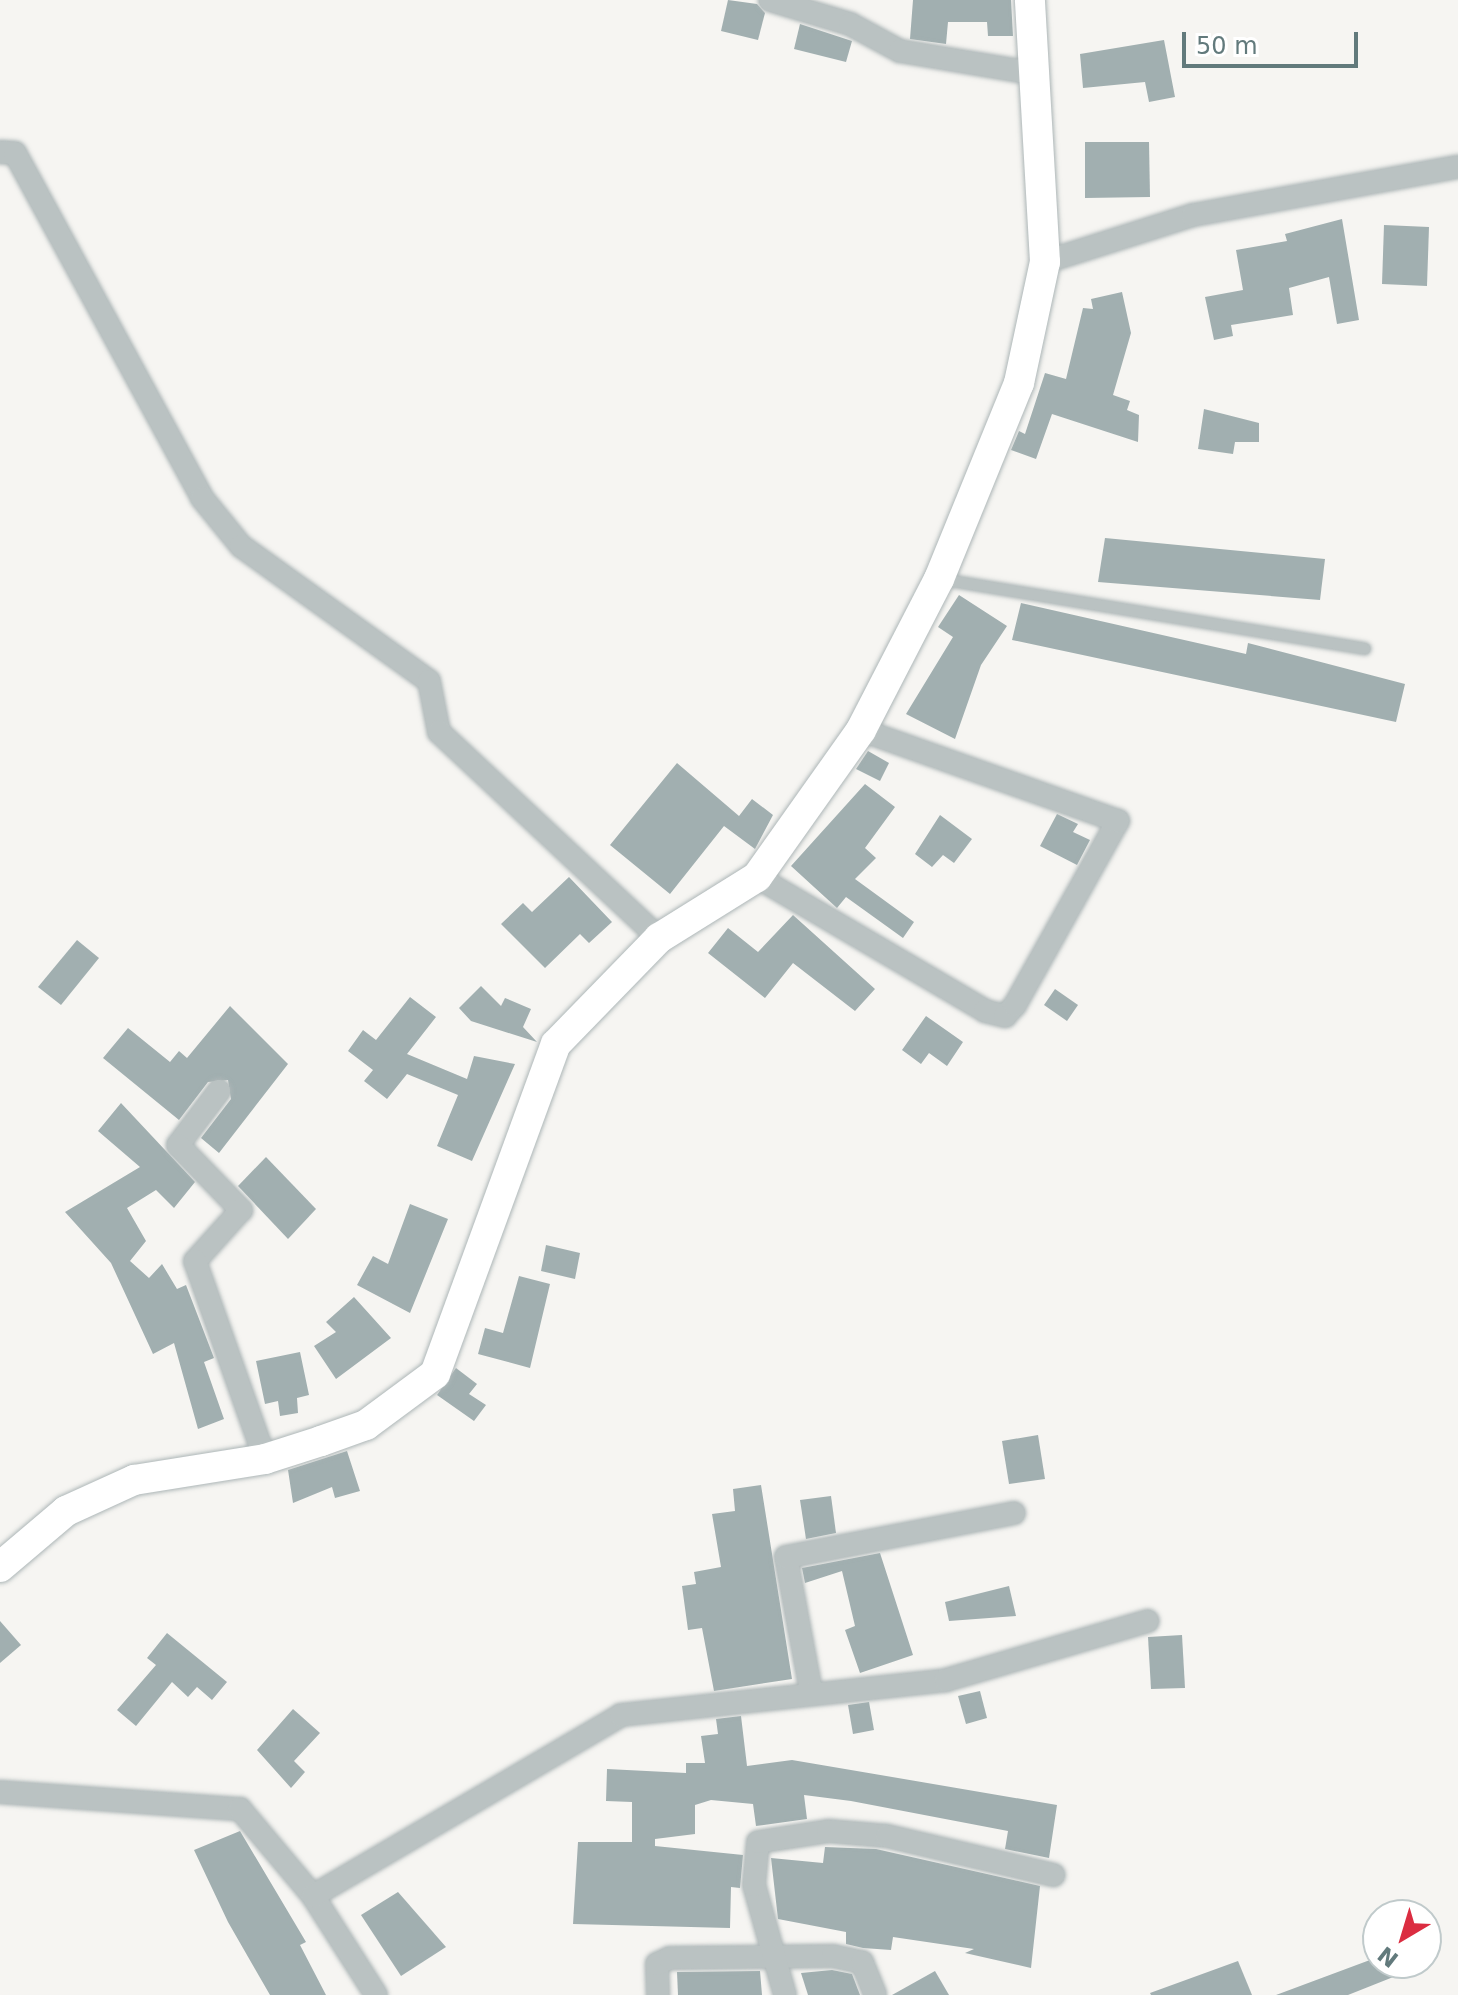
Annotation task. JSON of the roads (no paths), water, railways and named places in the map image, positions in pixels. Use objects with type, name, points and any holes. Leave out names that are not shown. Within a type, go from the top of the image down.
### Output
[{"type":"street","points":[[770,0],[850,24],[900,51],[1037,74]]},
{"type":"street","points":[[0,1567],[66,1511],[134,1480],[265,1459],[366,1425],[435,1374],[556,1044],[659,938],[757,877],[861,730],[939,579],[1019,383],[1045,262],[1037,74],[1030,0]]},
{"type":"street","points":[[0,152],[15,153],[202,498],[241,546],[429,681],[439,732],[659,938]]},
{"type":"street","points":[[1045,262],[1193,215],[1458,167]]},
{"type":"street","points":[[757,877],[985,1011],[1005,1016],[1015,1005],[1118,821],[861,730]]},
{"type":"street","points":[[219,1091],[178,1145],[241,1210],[195,1261],[265,1459]]},
{"type":"street","points":[[811,1691],[786,1557],[1014,1513]]},
{"type":"street","points":[[313,1896],[621,1715],[811,1691],[946,1680],[1148,1621]]},
{"type":"street","points":[[0,1792],[240,1809],[313,1896],[376,1995]]},
{"type":"street","points":[[785,1995],[777,1956],[754,1885],[758,1842],[828,1831],[887,1836],[1053,1875]]},
{"type":"street","points":[[658,1995],[657,1964],[670,1958],[777,1956],[862,1962],[875,1995]]},
{"type":"lane","points":[[939,579],[1364,648]]}]
